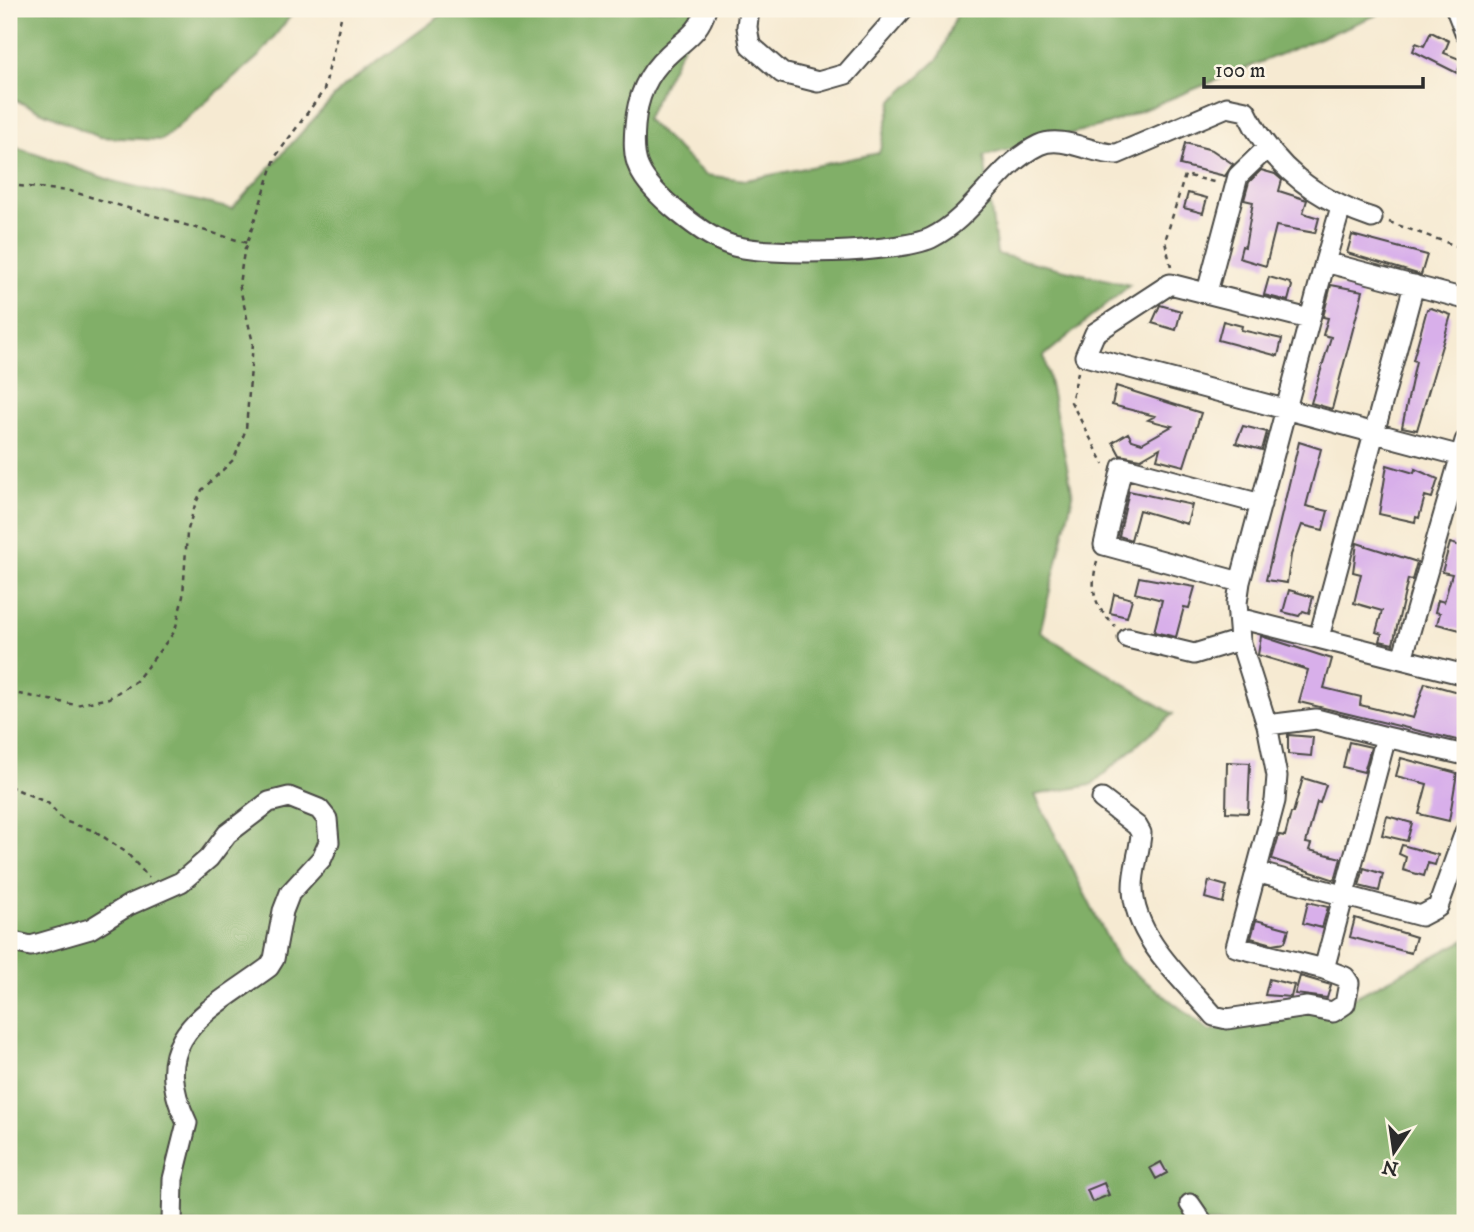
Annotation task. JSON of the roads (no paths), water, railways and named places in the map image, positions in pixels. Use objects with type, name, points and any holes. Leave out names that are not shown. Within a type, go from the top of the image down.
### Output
[{"type":"street","points":[[706,9],[702,26],[650,73],[639,100],[635,152],[639,168],[647,180],[685,218],[714,239],[733,246],[755,250],[837,252],[913,245],[943,232],[983,192],[1039,145],[1056,142],[1117,155],[1227,107],[1238,106],[1246,111],[1267,148],[1296,178],[1341,207],[1372,218]]},
{"type":"street","points":[[749,9],[747,27],[750,45],[782,73],[818,82],[846,74],[903,9]]},
{"type":"street","points":[[1456,9],[1465,32]]},
{"type":"street","points":[[1207,292],[1240,173],[1267,148]]},
{"type":"street","points":[[1102,799],[1137,826],[1141,834],[1133,888],[1134,902],[1152,942],[1214,1016],[1227,1019],[1307,1007],[1334,1012],[1345,1004],[1349,983],[1345,977],[1236,947],[1277,788],[1276,766],[1267,725],[1240,640],[1240,582],[1341,207]]},
{"type":"street","points":[[1325,262],[1465,299]]},
{"type":"street","points":[[1309,319],[1170,284],[1095,333],[1085,356],[1375,433],[1464,452],[1402,659]]},
{"type":"street","points":[[1319,637],[1414,285]]},
{"type":"street","points":[[1240,582],[1104,545],[1122,467],[1261,504]]},
{"type":"street","points":[[1238,618],[1465,676]]},
{"type":"street","points":[[1128,638],[1194,654],[1240,640]]},
{"type":"street","points":[[1267,725],[1315,719],[1465,755]]},
{"type":"street","points":[[1324,970],[1386,737]]},
{"type":"street","points":[[9,941],[31,946],[90,929],[129,905],[181,882],[209,858],[227,834],[269,802],[289,797],[306,801],[320,809],[327,819],[329,842],[322,858],[290,893],[269,967],[201,1015],[179,1041],[172,1066],[173,1084],[176,1100],[187,1123],[173,1179],[172,1223]]},
{"type":"street","points":[[1256,872],[1421,916],[1438,907],[1465,832]]},
{"type":"street","points":[[1190,1204],[1203,1223]]}]
